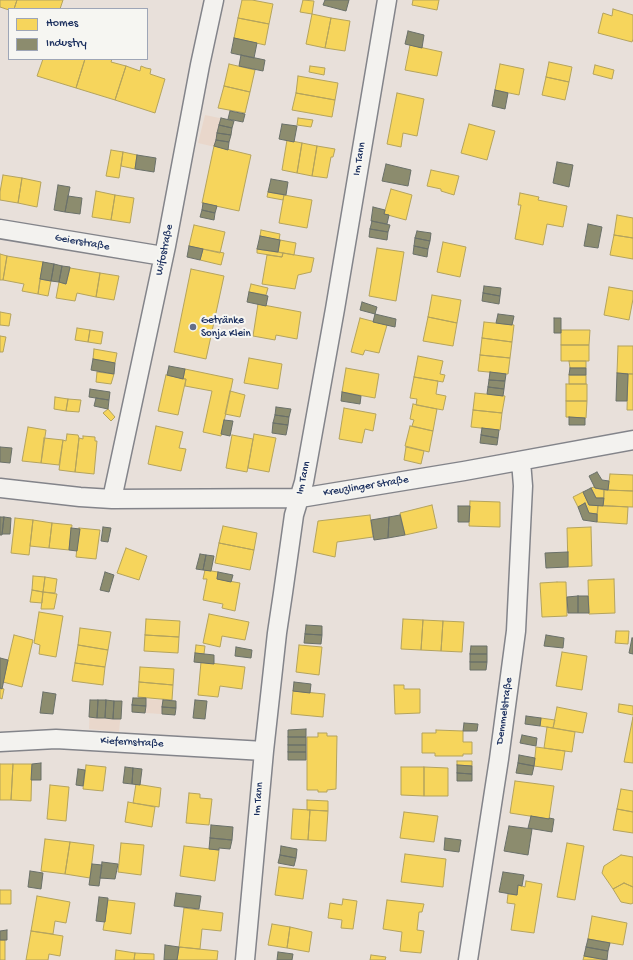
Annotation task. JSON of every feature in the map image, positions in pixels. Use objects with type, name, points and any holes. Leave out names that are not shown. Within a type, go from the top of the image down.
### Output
[{"type":"street","name":"Wifostraße","points":[[112,499],[166,246],[200,65],[214,0]]},
{"type":"street","name":"Im Tann","points":[[245,960],[264,751],[277,633],[294,515],[304,482],[336,305],[387,0]]},
{"type":"street","name":"Geierstraße","points":[[0,229],[163,256]]},
{"type":"street","name":"Kreuzlinger Straße","points":[[0,488],[112,499],[300,498],[464,471],[633,440]]},
{"type":"street","name":"Demmelstraße","points":[[468,960],[499,759],[516,631],[523,486],[521,461]]},
{"type":"street","name":"Kiefernstraße","points":[[0,742],[56,739],[264,751]]},
{"type":"shaded area","points":[[205,115],[234,121],[228,150],[198,143]]},
{"type":"shaded area","points":[[133,698],[176,701],[175,715],[132,712]]},
{"type":"shaded area","points":[[90,700],[122,701],[119,732],[89,729]]},
{"type":"building: Homes","points":[[0,0],[17,0],[14,8],[8,8],[8,10],[0,7]]},
{"type":"building: Homes","points":[[17,0],[63,0],[60,8],[14,8]]},
{"type":"building: Homes","points":[[242,0],[252,0],[273,4],[269,24],[238,18]]},
{"type":"building: Homes","points":[[303,0],[314,1],[312,14],[300,12]]},
{"type":"building: Homes","points":[[413,0],[439,0],[437,10],[412,5]]},
{"type":"building: Homes","points":[[613,9],[633,15],[632,42],[598,33],[603,13],[612,16]]},
{"type":"building: Homes","points":[[312,14],[331,18],[325,48],[306,44]]},
{"type":"building: Homes","points":[[238,18],[269,24],[265,45],[234,38]]},
{"type":"building: Homes","points":[[331,18],[350,21],[345,51],[325,48]]},
{"type":"building: Homes","points":[[410,45],[442,52],[437,76],[405,70]]},
{"type":"building: Homes","points":[[43,60],[85,60],[76,88],[37,76]]},
{"type":"building: Homes","points":[[85,60],[112,60],[111,62],[126,66],[115,100],[76,88]]},
{"type":"building: Homes","points":[[549,62],[572,67],[569,82],[546,77]]},
{"type":"building: Homes","points":[[229,64],[255,70],[250,92],[224,86]]},
{"type":"building: Homes","points":[[500,64],[524,69],[519,95],[495,90]]},
{"type":"building: Homes","points":[[595,65],[614,70],[612,79],[593,74]]},
{"type":"building: Homes","points":[[126,66],[140,71],[141,66],[151,69],[150,74],[165,79],[155,113],[115,100]]},
{"type":"building: Homes","points":[[310,66],[325,68],[324,75],[309,72]]},
{"type":"building: Homes","points":[[298,76],[338,83],[335,100],[296,93]]},
{"type":"building: Homes","points":[[546,77],[569,82],[565,100],[542,95]]},
{"type":"building: Homes","points":[[224,86],[250,92],[245,113],[218,108]]},
{"type":"building: Homes","points":[[296,93],[335,100],[332,117],[292,110]]},
{"type":"building: Homes","points":[[397,93],[424,99],[417,136],[403,133],[401,147],[387,144]]},
{"type":"building: Homes","points":[[298,118],[313,120],[311,127],[297,125]]},
{"type":"building: Homes","points":[[469,124],[495,131],[487,160],[461,153]]},
{"type":"building: Homes","points":[[287,140],[302,143],[297,173],[282,170]]},
{"type":"building: Homes","points":[[302,143],[317,146],[312,176],[297,173]]},
{"type":"building: Homes","points":[[214,146],[251,155],[239,211],[202,203]]},
{"type":"building: Homes","points":[[317,146],[335,149],[333,157],[331,157],[327,178],[312,176]]},
{"type":"building: Homes","points":[[111,150],[123,152],[119,178],[106,176]]},
{"type":"building: Homes","points":[[123,152],[137,155],[135,169],[121,166]]},
{"type":"building: Homes","points":[[431,170],[459,176],[454,195],[441,191],[441,189],[427,186]]},
{"type":"building: Homes","points":[[3,175],[22,178],[18,203],[0,200]]},
{"type":"building: Homes","points":[[22,178],[41,182],[37,207],[18,203]]},
{"type":"building: Homes","points":[[391,189],[412,195],[406,220],[384,214]]},
{"type":"building: Homes","points":[[96,191],[115,195],[111,220],[92,217]]},
{"type":"building: Homes","points":[[268,192],[284,195],[283,200],[267,197]]},
{"type":"building: Homes","points":[[520,193],[539,197],[538,200],[567,206],[563,227],[547,224],[543,245],[515,239],[521,205],[518,205]]},
{"type":"building: Homes","points":[[115,195],[134,198],[130,223],[111,220]]},
{"type":"building: Homes","points":[[284,195],[312,200],[307,228],[279,223]]},
{"type":"building: Homes","points":[[617,215],[633,218],[633,238],[614,235]]},
{"type":"building: Homes","points":[[194,225],[225,232],[220,253],[189,246]]},
{"type":"building: Homes","points":[[261,230],[280,234],[279,240],[260,236]]},
{"type":"building: Homes","points":[[614,235],[633,238],[633,259],[610,255]]},
{"type":"building: Homes","points":[[280,240],[296,243],[294,255],[278,252]]},
{"type":"building: Homes","points":[[443,242],[466,247],[460,277],[437,272]]},
{"type":"building: Homes","points":[[377,248],[404,252],[396,301],[369,296]]},
{"type":"building: Homes","points":[[203,249],[224,253],[221,265],[200,260]]},
{"type":"building: Homes","points":[[257,249],[283,253],[282,257],[257,253]]},
{"type":"building: Homes","points":[[283,253],[314,258],[311,272],[298,275],[295,289],[262,284],[267,255],[282,257]]},
{"type":"building: Homes","points":[[0,254],[7,256],[3,280],[0,280]]},
{"type":"building: Homes","points":[[7,256],[43,262],[38,294],[22,291],[24,284],[3,280]]},
{"type":"building: Homes","points":[[70,268],[100,273],[96,297],[77,293],[75,301],[56,298],[59,282],[66,284]]},
{"type":"building: Homes","points":[[191,269],[224,276],[206,359],[174,352]]},
{"type":"building: Homes","points":[[100,273],[119,276],[114,300],[96,297]]},
{"type":"building: Homes","points":[[40,279],[51,281],[48,296],[38,294]]},
{"type":"building: Homes","points":[[251,284],[268,288],[266,295],[249,292]]},
{"type":"building: Homes","points":[[609,287],[633,291],[629,320],[604,315]]},
{"type":"building: Homes","points":[[432,295],[461,300],[457,323],[428,317]]},
{"type":"building: Homes","points":[[258,304],[301,312],[297,339],[276,335],[275,340],[253,336]]},
{"type":"building: Homes","points":[[0,312],[11,314],[9,326],[0,325]]},
{"type":"building: Homes","points":[[428,317],[457,323],[453,346],[423,341]]},
{"type":"building: Homes","points":[[360,318],[387,325],[379,353],[365,350],[363,355],[351,352]]},
{"type":"building: Homes","points":[[484,322],[514,325],[512,342],[482,338]]},
{"type":"building: Homes","points":[[77,328],[90,330],[88,342],[75,340]]},
{"type":"building: Homes","points":[[90,330],[103,332],[101,344],[88,342]]},
{"type":"building: Homes","points":[[561,330],[590,330],[589,345],[561,345]]},
{"type":"building: Homes","points":[[0,336],[6,337],[3,352],[0,352]]},
{"type":"building: Homes","points":[[482,338],[512,342],[510,358],[480,355]]},
{"type":"building: Homes","points":[[561,345],[589,345],[589,361],[561,361]]},
{"type":"building: Homes","points":[[618,346],[633,346],[633,374],[617,373]]},
{"type":"building: Homes","points":[[94,349],[117,353],[115,363],[93,359]]},
{"type":"building: Homes","points":[[480,355],[510,358],[508,374],[478,371]]},
{"type":"building: Homes","points":[[418,356],[443,361],[440,374],[445,375],[443,382],[414,377]]},
{"type":"building: Homes","points":[[249,358],[282,364],[278,389],[244,383]]},
{"type":"building: Homes","points":[[569,361],[586,361],[586,368],[570,368]]},
{"type":"building: Homes","points":[[346,368],[379,374],[375,398],[342,392]]},
{"type":"building: Homes","points":[[185,369],[233,379],[221,436],[203,432],[212,391],[185,386],[186,379],[183,379]]},
{"type":"building: Homes","points":[[97,372],[114,374],[111,384],[96,382]]},
{"type":"building: Homes","points":[[628,374],[633,374],[633,410],[627,410]]},
{"type":"building: Homes","points":[[166,375],[186,379],[178,415],[158,411]]},
{"type":"building: Homes","points":[[569,375],[586,375],[586,384],[569,384]]},
{"type":"building: Homes","points":[[414,377],[438,381],[436,394],[446,396],[443,410],[416,405],[417,399],[410,398]]},
{"type":"building: Homes","points":[[566,384],[587,384],[587,401],[566,401]]},
{"type":"building: Homes","points":[[230,391],[245,395],[240,417],[225,414]]},
{"type":"building: Homes","points":[[475,393],[505,396],[502,413],[473,410]]},
{"type":"building: Homes","points":[[55,397],[68,399],[66,411],[54,409]]},
{"type":"building: Homes","points":[[68,399],[81,400],[79,412],[66,411]]},
{"type":"building: Homes","points":[[566,401],[587,401],[586,418],[566,417]]},
{"type":"building: Homes","points":[[413,404],[437,409],[433,431],[412,426],[414,420],[410,419]]},
{"type":"building: Homes","points":[[344,408],[376,414],[373,431],[365,429],[362,443],[339,439]]},
{"type":"building: Homes","points":[[108,409],[115,417],[111,421],[103,413]]},
{"type":"building: Homes","points":[[473,410],[502,413],[500,430],[471,427]]},
{"type":"building: Homes","points":[[156,426],[183,432],[179,448],[186,449],[181,471],[148,464]]},
{"type":"building: Homes","points":[[410,426],[433,431],[429,452],[405,446]]},
{"type":"building: Homes","points":[[28,427],[46,430],[41,463],[22,461]]},
{"type":"building: Homes","points":[[67,434],[78,435],[79,438],[75,472],[59,470],[63,440],[66,441]]},
{"type":"building: Homes","points":[[254,434],[276,438],[269,472],[248,468]]},
{"type":"building: Homes","points":[[232,435],[253,439],[247,472],[226,468]]},
{"type":"building: Homes","points":[[83,436],[95,437],[95,441],[97,441],[94,474],[75,472],[79,438],[83,439]]},
{"type":"building: Homes","points":[[44,438],[63,440],[59,465],[41,463]]},
{"type":"building: Homes","points":[[406,447],[424,451],[421,464],[404,460]]},
{"type":"building: Homes","points":[[610,474],[633,475],[633,491],[608,490]]},
{"type":"building: Homes","points":[[594,487],[604,490],[604,498],[596,498],[591,488]]},
{"type":"building: Homes","points":[[604,490],[633,491],[633,507],[603,506]]},
{"type":"building: Homes","points":[[583,492],[589,505],[598,505],[597,514],[589,513],[585,503],[578,507],[573,497]]},
{"type":"building: Homes","points":[[470,501],[500,502],[500,527],[469,526]]},
{"type":"building: Homes","points":[[432,505],[437,528],[405,535],[400,513]]},
{"type":"building: Homes","points":[[598,505],[628,507],[627,524],[597,522]]},
{"type":"building: Homes","points":[[370,515],[373,537],[337,542],[335,557],[313,552],[318,521]]},
{"type":"building: Homes","points":[[15,518],[33,520],[29,555],[11,553]]},
{"type":"building: Homes","points":[[33,520],[52,523],[49,548],[30,546]]},
{"type":"building: Homes","points":[[52,523],[72,525],[69,550],[49,548]]},
{"type":"building: Homes","points":[[223,526],[257,533],[254,550],[219,543]]},
{"type":"building: Homes","points":[[591,527],[592,566],[568,567],[567,528]]},
{"type":"building: Homes","points":[[79,528],[100,530],[96,559],[76,557]]},
{"type":"building: Homes","points":[[219,543],[254,550],[250,570],[215,563]]},
{"type":"building: Homes","points":[[126,548],[147,556],[139,580],[117,573]]},
{"type":"building: Homes","points":[[205,570],[218,572],[217,579],[240,583],[235,611],[222,608],[223,604],[203,600],[207,579],[203,579]]},
{"type":"building: Homes","points":[[33,576],[45,577],[43,592],[32,590]]},
{"type":"building: Homes","points":[[45,577],[57,579],[55,593],[43,592]]},
{"type":"building: Homes","points":[[614,579],[615,613],[589,614],[588,580]]},
{"type":"building: Homes","points":[[566,582],[567,616],[542,617],[540,583]]},
{"type":"building: Homes","points":[[32,590],[43,592],[42,603],[30,602]]},
{"type":"building: Homes","points":[[43,592],[57,594],[54,609],[41,609]]},
{"type":"building: Homes","points":[[39,612],[63,616],[56,657],[39,654],[40,645],[34,643]]},
{"type":"building: Homes","points":[[209,614],[249,622],[245,640],[222,636],[220,647],[203,643]]},
{"type":"building: Homes","points":[[146,619],[180,621],[179,637],[145,635]]},
{"type":"building: Homes","points":[[403,619],[423,620],[421,650],[401,649]]},
{"type":"building: Homes","points":[[423,620],[443,621],[441,651],[421,650]]},
{"type":"building: Homes","points":[[443,621],[464,622],[462,652],[441,651]]},
{"type":"building: Homes","points":[[80,628],[111,632],[108,650],[78,645]]},
{"type":"building: Homes","points":[[616,631],[629,631],[628,644],[615,643]]},
{"type":"building: Homes","points":[[14,635],[33,640],[22,687],[3,682]]},
{"type":"building: Homes","points":[[145,635],[179,637],[178,653],[144,651]]},
{"type":"building: Homes","points":[[78,645],[108,650],[105,667],[75,663]]},
{"type":"building: Homes","points":[[196,645],[205,646],[204,654],[195,653]]},
{"type":"building: Homes","points":[[299,645],[322,647],[319,675],[296,672]]},
{"type":"building: Homes","points":[[562,652],[587,656],[582,690],[556,686]]},
{"type":"building: Homes","points":[[201,662],[245,667],[242,689],[220,686],[218,697],[198,695]]},
{"type":"building: Homes","points":[[75,663],[105,667],[103,685],[72,681]]},
{"type":"building: Homes","points":[[140,667],[174,669],[173,685],[139,682]]},
{"type":"building: Homes","points":[[139,682],[173,685],[172,700],[138,697]]},
{"type":"building: Homes","points":[[394,685],[404,685],[404,689],[420,689],[420,713],[395,714]]},
{"type":"building: Homes","points":[[0,688],[4,689],[2,699],[0,698]]},
{"type":"building: Homes","points":[[293,691],[325,694],[323,717],[291,714]]},
{"type":"building: Homes","points":[[619,704],[633,706],[633,715],[618,712]]},
{"type":"building: Homes","points":[[557,707],[587,713],[583,733],[553,728]]},
{"type":"building: Homes","points":[[633,717],[633,763],[624,762]]},
{"type":"building: Homes","points":[[541,718],[555,720],[553,728],[540,726]]},
{"type":"building: Homes","points":[[547,727],[575,732],[572,752],[544,748]]},
{"type":"building: Homes","points":[[436,730],[463,731],[463,742],[472,742],[472,754],[463,754],[463,756],[435,756],[435,753],[422,753],[422,733],[436,733]]},
{"type":"building: Homes","points":[[318,733],[327,733],[327,736],[337,736],[336,789],[327,790],[327,792],[307,790],[307,737],[318,737]]},
{"type":"building: Homes","points":[[536,747],[565,751],[562,770],[534,766]]},
{"type":"building: Homes","points":[[457,761],[472,761],[472,766],[457,765]]},
{"type":"building: Homes","points":[[0,764],[13,764],[11,800],[0,800]]},
{"type":"building: Homes","points":[[13,764],[32,764],[31,801],[11,800]]},
{"type":"building: Homes","points":[[86,765],[106,767],[103,791],[83,789]]},
{"type":"building: Homes","points":[[401,767],[424,767],[424,796],[401,795]]},
{"type":"building: Homes","points":[[424,767],[448,768],[448,796],[424,796]]},
{"type":"building: Homes","points":[[515,781],[554,786],[549,819],[510,813]]},
{"type":"building: Homes","points":[[136,784],[161,788],[159,807],[133,803]]},
{"type":"building: Homes","points":[[50,785],[69,787],[66,821],[47,819]]},
{"type":"building: Homes","points":[[621,789],[633,791],[633,812],[617,809]]},
{"type":"building: Homes","points":[[189,793],[200,794],[200,798],[212,799],[209,825],[186,823]]},
{"type":"building: Homes","points":[[307,800],[328,801],[328,811],[307,810]]},
{"type":"building: Homes","points":[[128,802],[155,807],[152,827],[125,822]]},
{"type":"building: Homes","points":[[293,809],[310,810],[308,840],[291,839]]},
{"type":"building: Homes","points":[[617,809],[633,812],[633,833],[613,830]]},
{"type":"building: Homes","points":[[310,810],[328,811],[326,841],[308,840]]},
{"type":"building: Homes","points":[[404,812],[438,816],[434,842],[400,838]]},
{"type":"building: Homes","points":[[45,839],[70,842],[65,874],[41,871]]},
{"type":"building: Homes","points":[[70,842],[94,845],[90,878],[65,874]]},
{"type":"building: Homes","points":[[121,843],[144,845],[141,875],[118,872]]},
{"type":"building: Homes","points":[[567,843],[584,846],[575,900],[557,897]]},
{"type":"building: Homes","points":[[184,846],[219,850],[215,881],[180,876]]},
{"type":"building: Homes","points":[[405,854],[446,859],[443,887],[401,882]]},
{"type":"building: Homes","points":[[621,855],[633,857],[633,887],[624,883],[613,889],[602,873],[604,866]]},
{"type":"building: Homes","points":[[279,867],[307,870],[303,899],[275,895]]},
{"type":"building: Homes","points":[[526,881],[542,884],[534,933],[511,930],[515,904],[507,903],[508,894],[517,895],[518,885],[525,887]]},
{"type":"building: Homes","points":[[624,883],[633,887],[633,903],[631,904],[621,902],[613,889]]},
{"type":"building: Homes","points":[[0,890],[11,890],[11,904],[0,904]]},
{"type":"building: Homes","points":[[37,896],[70,902],[66,923],[55,921],[53,934],[31,931]]},
{"type":"building: Homes","points":[[343,899],[357,901],[353,929],[341,928],[342,920],[328,918],[330,903],[342,905]]},
{"type":"building: Homes","points":[[108,900],[135,903],[131,934],[103,930]]},
{"type":"building: Homes","points":[[387,900],[424,904],[422,912],[419,912],[417,930],[424,931],[421,953],[400,951],[402,932],[383,929]]},
{"type":"building: Homes","points":[[184,908],[223,913],[221,931],[202,929],[200,949],[179,947]]},
{"type":"building: Homes","points":[[592,916],[627,923],[623,945],[588,939]]},
{"type":"building: Homes","points":[[272,924],[290,927],[287,948],[268,945]]},
{"type":"building: Homes","points":[[290,927],[312,932],[309,952],[287,948]]},
{"type":"building: Homes","points":[[31,931],[63,936],[60,956],[49,954],[48,960],[26,960]]},
{"type":"building: Homes","points":[[0,940],[5,940],[5,960],[0,960]]},
{"type":"building: Homes","points":[[179,947],[218,951],[217,960],[177,960]]},
{"type":"building: Homes","points":[[116,950],[135,953],[134,960],[115,960]]},
{"type":"building: Homes","points":[[135,953],[154,954],[154,960],[134,960]]},
{"type":"building: Homes","points":[[371,955],[386,957],[385,960],[370,960]]},
{"type":"building: Homes","points":[[584,956],[606,960],[583,960]]},
{"type":"building: Industry","points":[[325,0],[349,0],[346,11],[323,5]]},
{"type":"building: Industry","points":[[408,31],[424,35],[422,48],[405,44]]},
{"type":"building: Industry","points":[[234,38],[257,43],[254,58],[231,53]]},
{"type":"building: Industry","points":[[241,55],[265,60],[263,71],[239,66]]},
{"type":"building: Industry","points":[[495,90],[508,93],[505,109],[492,106]]},
{"type":"building: Industry","points":[[230,111],[245,114],[243,122],[228,119]]},
{"type":"building: Industry","points":[[221,118],[234,121],[232,128],[219,125]]},
{"type":"building: Industry","points":[[282,124],[297,126],[294,142],[279,139]]},
{"type":"building: Industry","points":[[219,125],[232,128],[231,135],[217,133]]},
{"type":"building: Industry","points":[[217,133],[231,135],[229,142],[216,140]]},
{"type":"building: Industry","points":[[216,140],[229,142],[228,150],[214,146]]},
{"type":"building: Industry","points":[[137,155],[156,158],[154,172],[135,169]]},
{"type":"building: Industry","points":[[557,162],[573,165],[569,187],[553,183]]},
{"type":"building: Industry","points":[[386,164],[411,170],[408,186],[382,181]]},
{"type":"building: Industry","points":[[271,179],[288,182],[286,195],[268,192]]},
{"type":"building: Industry","points":[[58,185],[70,187],[65,212],[54,210]]},
{"type":"building: Industry","points":[[68,196],[82,198],[80,214],[65,212]]},
{"type":"building: Industry","points":[[203,203],[217,206],[215,213],[202,210]]},
{"type":"building: Industry","points":[[373,207],[385,210],[384,214],[389,215],[387,224],[371,221]]},
{"type":"building: Industry","points":[[202,210],[215,213],[214,220],[200,217]]},
{"type":"building: Industry","points":[[372,221],[390,225],[388,232],[370,229]]},
{"type":"building: Industry","points":[[588,224],[602,227],[598,248],[584,246]]},
{"type":"building: Industry","points":[[370,229],[388,232],[387,240],[369,237]]},
{"type":"building: Industry","points":[[417,231],[431,233],[430,241],[415,238]]},
{"type":"building: Industry","points":[[260,236],[280,240],[278,252],[257,249]]},
{"type":"building: Industry","points":[[415,238],[430,241],[428,249],[414,246]]},
{"type":"building: Industry","points":[[189,246],[203,249],[200,260],[187,257]]},
{"type":"building: Industry","points":[[414,246],[428,249],[427,257],[413,254]]},
{"type":"building: Industry","points":[[43,262],[54,264],[51,281],[40,279]]},
{"type":"building: Industry","points":[[54,264],[62,266],[59,282],[51,281]]},
{"type":"building: Industry","points":[[62,266],[70,267],[66,284],[59,282]]},
{"type":"building: Industry","points":[[484,286],[501,288],[500,296],[483,293]]},
{"type":"building: Industry","points":[[249,292],[268,296],[266,306],[247,302]]},
{"type":"building: Industry","points":[[483,293],[500,296],[499,304],[482,301]]},
{"type":"building: Industry","points":[[362,302],[377,307],[375,314],[360,310]]},
{"type":"building: Industry","points":[[375,314],[396,319],[395,327],[373,322]]},
{"type":"building: Industry","points":[[498,314],[514,316],[512,325],[496,323]]},
{"type":"building: Industry","points":[[554,318],[561,318],[561,333],[554,333]]},
{"type":"building: Industry","points":[[93,359],[115,363],[114,374],[91,370]]},
{"type":"building: Industry","points":[[169,366],[185,369],[183,379],[167,375]]},
{"type":"building: Industry","points":[[570,368],[586,368],[586,375],[569,375]]},
{"type":"building: Industry","points":[[490,372],[506,374],[505,381],[489,380]]},
{"type":"building: Industry","points":[[617,373],[628,374],[627,401],[616,401]]},
{"type":"building: Industry","points":[[489,380],[505,381],[504,389],[488,387]]},
{"type":"building: Industry","points":[[488,387],[504,389],[503,396],[487,394]]},
{"type":"building: Industry","points":[[90,389],[110,392],[109,400],[89,397]]},
{"type":"building: Industry","points":[[342,392],[361,396],[360,404],[341,401]]},
{"type":"building: Industry","points":[[96,398],[109,400],[108,409],[94,406]]},
{"type":"building: Industry","points":[[276,407],[291,409],[289,417],[275,415]]},
{"type":"building: Industry","points":[[275,415],[289,417],[288,425],[273,423]]},
{"type":"building: Industry","points":[[569,417],[585,418],[585,425],[569,425]]},
{"type":"building: Industry","points":[[224,420],[233,421],[230,436],[221,434]]},
{"type":"building: Industry","points":[[273,423],[288,425],[286,435],[272,433]]},
{"type":"building: Industry","points":[[482,428],[499,430],[498,438],[481,435]]},
{"type":"building: Industry","points":[[481,435],[498,438],[497,445],[480,443]]},
{"type":"building: Industry","points":[[0,447],[12,448],[10,463],[0,462]]},
{"type":"building: Industry","points":[[597,472],[602,480],[609,481],[608,490],[595,488],[589,476]]},
{"type":"building: Industry","points":[[591,488],[596,498],[604,498],[603,506],[589,505],[583,492]]},
{"type":"building: Industry","points":[[585,503],[589,513],[597,514],[597,522],[583,520],[578,507]]},
{"type":"building: Industry","points":[[458,506],[470,506],[469,522],[458,522]]},
{"type":"building: Industry","points":[[400,515],[405,535],[388,538],[389,517]]},
{"type":"building: Industry","points":[[0,517],[4,517],[2,535],[0,535]]},
{"type":"building: Industry","points":[[4,517],[11,518],[10,534],[2,534]]},
{"type":"building: Industry","points":[[389,517],[388,538],[374,540],[371,520]]},
{"type":"building: Industry","points":[[103,527],[111,528],[108,542],[101,541]]},
{"type":"building: Industry","points":[[71,528],[80,529],[77,551],[69,550]]},
{"type":"building: Industry","points":[[568,552],[568,567],[546,568],[545,553]]},
{"type":"building: Industry","points":[[200,554],[206,555],[203,570],[196,569]]},
{"type":"building: Industry","points":[[206,555],[214,556],[211,571],[203,570]]},
{"type":"building: Industry","points":[[105,572],[114,575],[109,592],[100,590]]},
{"type":"building: Industry","points":[[218,572],[233,575],[231,582],[217,579]]},
{"type":"building: Industry","points":[[578,596],[578,613],[568,613],[567,597]]},
{"type":"building: Industry","points":[[578,596],[588,596],[589,613],[578,613]]},
{"type":"building: Industry","points":[[306,625],[322,626],[322,635],[305,634]]},
{"type":"building: Industry","points":[[305,634],[322,635],[321,644],[304,643]]},
{"type":"building: Industry","points":[[546,635],[564,638],[563,648],[544,646]]},
{"type":"building: Industry","points":[[633,638],[633,654],[629,653]]},
{"type":"building: Industry","points":[[471,646],[487,646],[487,654],[470,654]]},
{"type":"building: Industry","points":[[236,647],[252,650],[251,658],[235,656]]},
{"type":"building: Industry","points":[[195,653],[214,655],[214,664],[194,662]]},
{"type":"building: Industry","points":[[470,654],[487,654],[487,662],[470,662]]},
{"type":"building: Industry","points":[[0,658],[8,660],[2,689],[0,688]]},
{"type":"building: Industry","points":[[470,662],[487,662],[486,670],[470,670]]},
{"type":"building: Industry","points":[[294,682],[311,684],[310,693],[293,691]]},
{"type":"building: Industry","points":[[43,692],[56,694],[53,714],[40,713]]},
{"type":"building: Industry","points":[[133,698],[146,698],[146,706],[132,705]]},
{"type":"building: Industry","points":[[90,700],[98,700],[97,718],[89,717]]},
{"type":"building: Industry","points":[[98,700],[106,700],[105,718],[97,718]]},
{"type":"building: Industry","points":[[106,700],[114,701],[113,719],[105,718]]},
{"type":"building: Industry","points":[[163,700],[176,701],[176,708],[162,707]]},
{"type":"building: Industry","points":[[195,700],[207,701],[205,719],[193,718]]},
{"type":"building: Industry","points":[[114,701],[122,701],[121,719],[113,719]]},
{"type":"building: Industry","points":[[132,705],[146,706],[145,713],[132,712]]},
{"type":"building: Industry","points":[[162,707],[176,708],[175,715],[162,714]]},
{"type":"building: Industry","points":[[526,716],[541,718],[540,726],[525,724]]},
{"type":"building: Industry","points":[[464,723],[478,724],[477,731],[463,731]]},
{"type":"building: Industry","points":[[306,729],[306,737],[288,737],[288,730]]},
{"type":"building: Industry","points":[[522,735],[537,738],[536,746],[520,743]]},
{"type":"building: Industry","points":[[288,737],[306,737],[306,745],[288,745]]},
{"type":"building: Industry","points":[[288,745],[306,745],[306,752],[288,752]]},
{"type":"building: Industry","points":[[288,752],[306,752],[306,760],[288,760]]},
{"type":"building: Industry","points":[[519,755],[535,758],[534,766],[518,763]]},
{"type":"building: Industry","points":[[41,763],[41,780],[31,780],[32,764]]},
{"type":"building: Industry","points":[[518,763],[534,766],[532,775],[516,773]]},
{"type":"building: Industry","points":[[457,765],[472,766],[472,774],[457,773]]},
{"type":"building: Industry","points":[[125,767],[133,768],[132,784],[123,783]]},
{"type":"building: Industry","points":[[133,768],[142,769],[140,785],[132,784]]},
{"type":"building: Industry","points":[[78,769],[85,770],[83,786],[76,785]]},
{"type":"building: Industry","points":[[457,773],[472,774],[472,781],[457,781]]},
{"type":"building: Industry","points":[[531,816],[554,819],[552,832],[528,828]]},
{"type":"building: Industry","points":[[211,825],[233,827],[232,840],[210,838]]},
{"type":"building: Industry","points":[[509,826],[532,829],[528,855],[504,851]]},
{"type":"building: Industry","points":[[210,838],[232,840],[230,849],[209,849]]},
{"type":"building: Industry","points":[[445,838],[461,840],[459,852],[444,850]]},
{"type":"building: Industry","points":[[281,846],[297,849],[296,858],[280,855]]},
{"type":"building: Industry","points":[[280,855],[296,858],[294,866],[278,863]]},
{"type":"building: Industry","points":[[102,862],[118,864],[115,879],[100,878]]},
{"type":"building: Industry","points":[[92,864],[102,865],[99,886],[89,885]]},
{"type":"building: Industry","points":[[30,871],[43,873],[41,889],[28,887]]},
{"type":"building: Industry","points":[[503,872],[524,875],[522,886],[518,885],[517,895],[499,892]]},
{"type":"building: Industry","points":[[176,893],[201,896],[199,909],[174,906]]},
{"type":"building: Industry","points":[[99,897],[108,898],[105,922],[96,921]]},
{"type":"building: Industry","points":[[7,930],[7,940],[0,940],[0,931]]},
{"type":"building: Industry","points":[[588,939],[610,943],[608,951],[586,947]]},
{"type":"building: Industry","points":[[165,945],[179,947],[177,960],[164,960]]},
{"type":"building: Industry","points":[[586,947],[608,951],[607,960],[584,956]]},
{"type":"building: Industry","points":[[278,952],[293,954],[292,960],[277,960]]},
{"type":"place","name":"Getränke Sonja Klein","points":[[193,327]]}]
